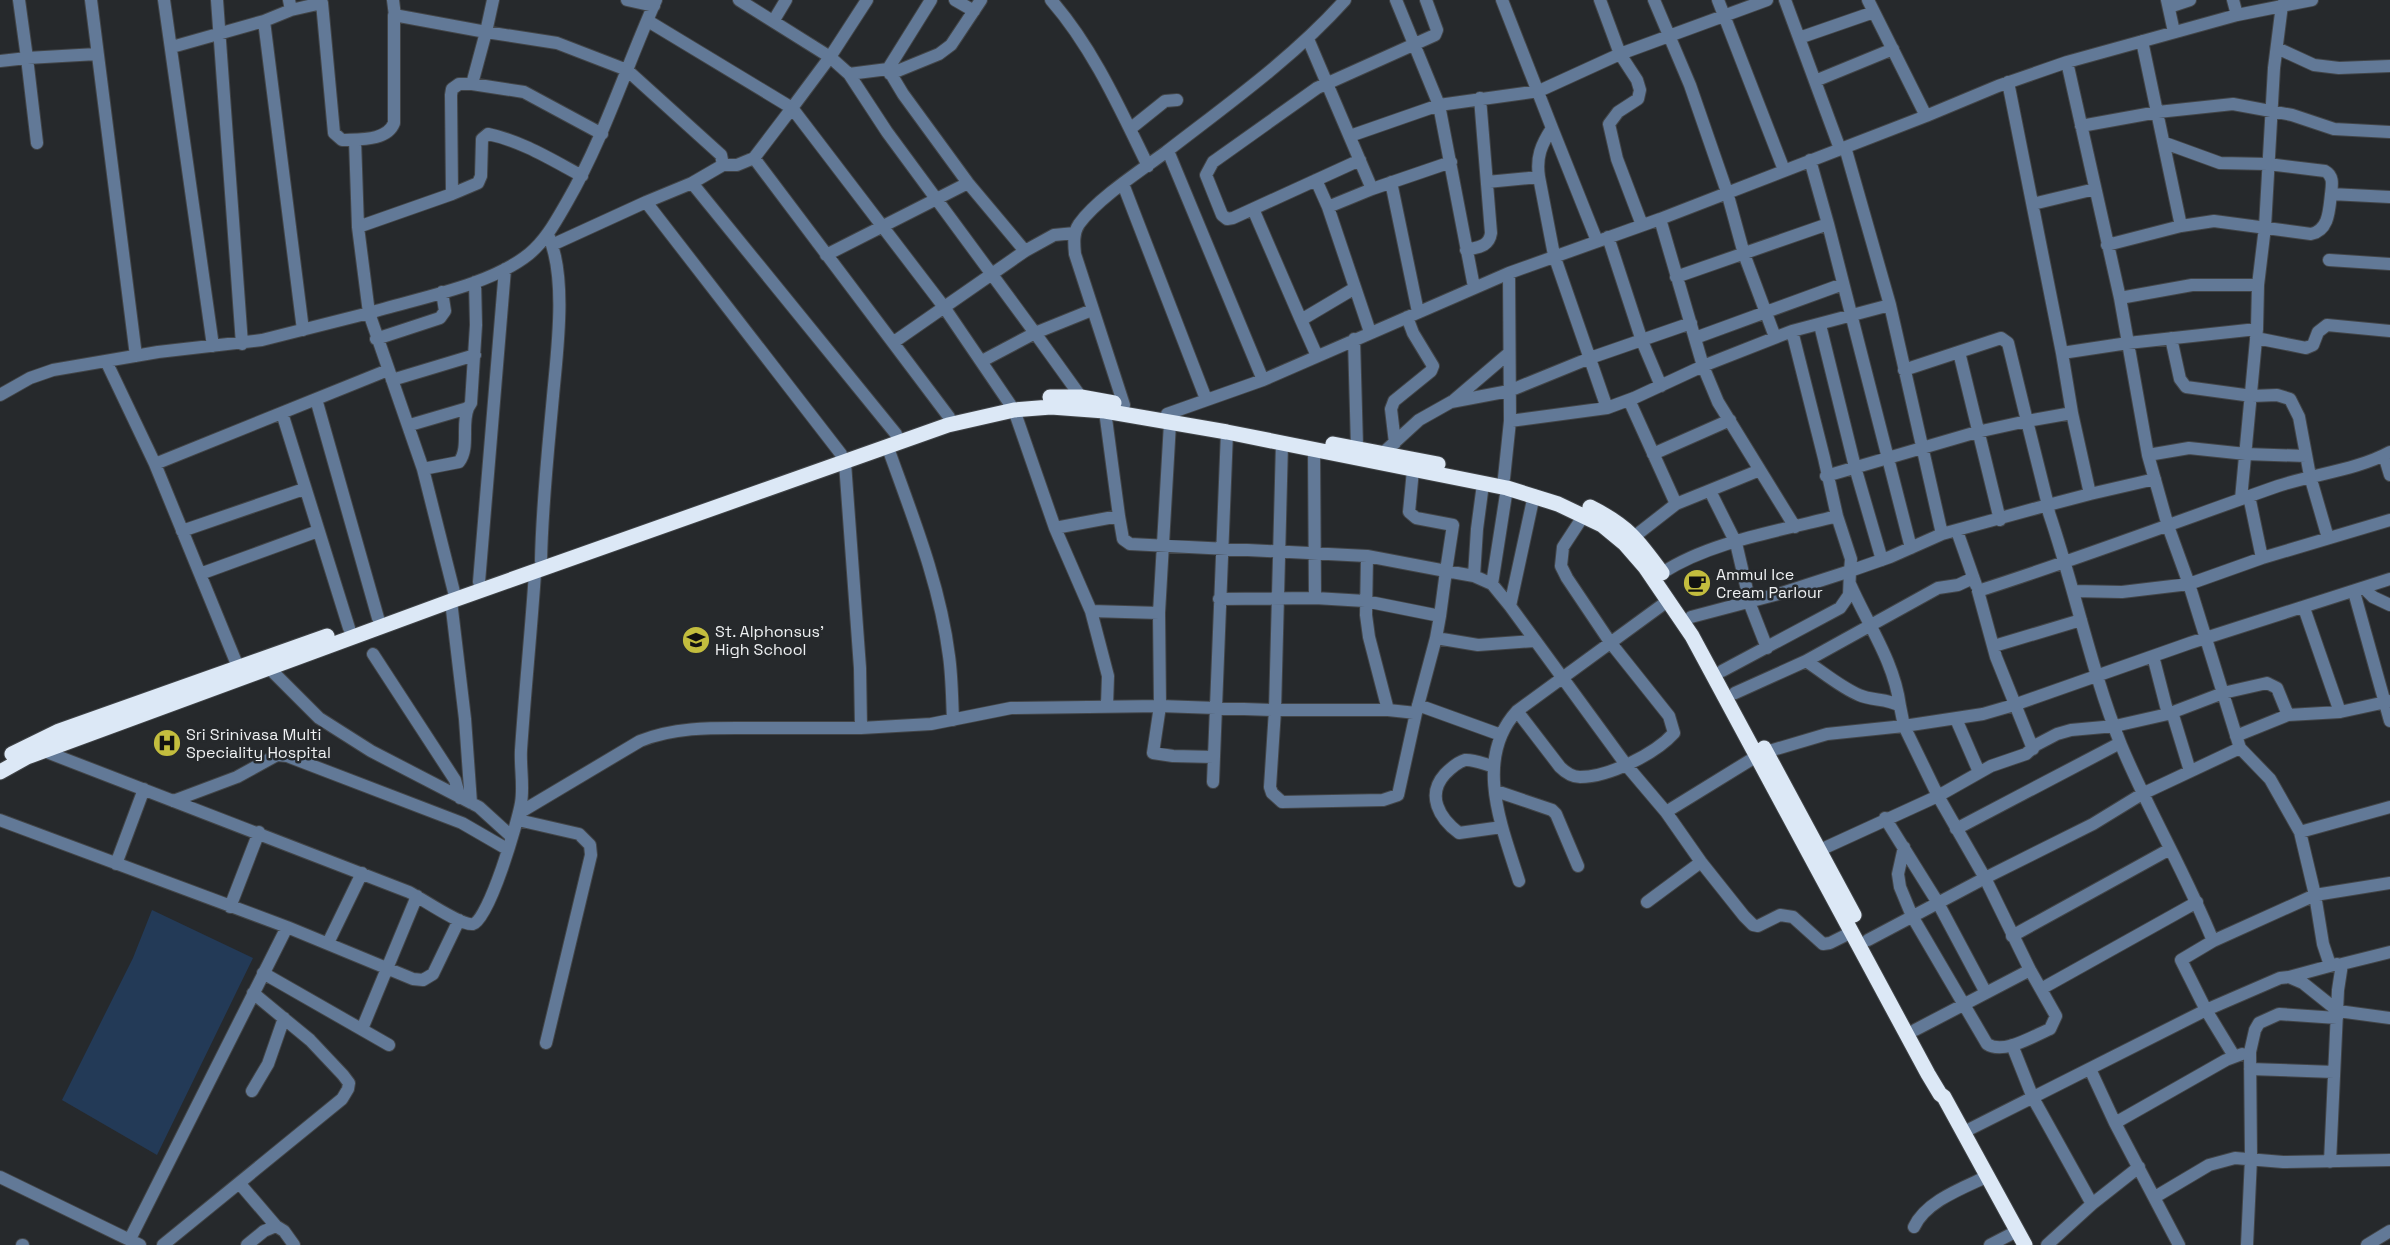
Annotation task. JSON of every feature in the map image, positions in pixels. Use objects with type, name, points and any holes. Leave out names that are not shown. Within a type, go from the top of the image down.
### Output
[{"type":"highway","points":[[843,459],[888,448],[948,425],[1011,405],[1043,397],[1081,397],[1124,405],[1227,432],[1314,450],[1483,484],[1505,483],[1584,515],[1602,525],[1625,544],[1669,600],[1820,850],[1944,1085],[1944,1097]]},
{"type":"highway","points":[[0,772],[44,750],[269,668],[452,597],[843,459],[896,434],[982,406],[1051,407],[1169,418],[1357,447],[1383,453],[1505,483],[1590,507],[1609,517],[1634,536],[1662,573],[1691,617],[1735,693],[1762,754],[1852,932],[1928,1074],[1964,1132],[2025,1245]]},
{"type":"highway","points":[[0,761],[59,732],[238,667],[378,618],[452,597],[479,582],[538,567]]},
{"type":"street","points":[[19,0],[37,143]]},
{"type":"street","points":[[90,0],[136,356]]},
{"type":"street","points":[[164,0],[213,346]]},
{"type":"street","points":[[217,0],[242,344]]},
{"type":"street","points":[[172,47],[264,21],[290,5],[327,1],[334,133],[342,140],[386,135],[391,132],[394,123],[393,0]]},
{"type":"street","points":[[472,84],[493,0]]},
{"type":"street","points":[[44,750],[362,873],[417,896],[459,920],[470,924],[476,923],[512,837],[522,801],[521,752],[558,331],[558,284],[550,240],[602,134],[655,3],[627,0]]},
{"type":"street","points":[[739,0],[774,20],[830,57],[849,74],[888,132],[1081,397]]},
{"type":"street","points":[[774,20],[786,0]]},
{"type":"street","points":[[0,395],[30,378],[53,370],[136,356],[242,344],[369,313],[475,282],[505,268],[550,240],[692,183],[723,165],[737,165],[754,158],[830,57],[867,0]]},
{"type":"street","points":[[889,72],[931,0]]},
{"type":"street","points":[[955,0],[974,12]]},
{"type":"street","points":[[849,74],[889,72],[939,54],[957,38],[981,0]]},
{"type":"street","points":[[1051,0],[1068,19],[1102,75],[1148,166]]},
{"type":"street","points":[[1396,0],[1439,105],[1474,287]]},
{"type":"street","points":[[1360,160],[1233,218],[1224,217],[1206,175],[1209,167],[1294,103],[1327,82],[1416,45],[1437,32],[1426,0]]},
{"type":"street","points":[[1502,0],[1552,128],[1602,238],[1661,386]]},
{"type":"street","points":[[1600,0],[1620,54],[1637,80],[1640,95],[1638,99],[1618,112],[1609,124],[1617,159],[1642,225]]},
{"type":"street","points":[[1654,0],[1668,37],[1690,85],[1728,192],[1744,254],[1775,337]]},
{"type":"street","points":[[1718,0],[1784,170]]},
{"type":"street","points":[[1350,136],[1439,105],[1539,91],[1620,54],[1767,0]]},
{"type":"street","points":[[1785,0],[1842,148],[1890,305],[1942,534]]},
{"type":"street","points":[[2174,32],[2168,3],[2190,0]]},
{"type":"street","points":[[2233,0],[2237,15]]},
{"type":"street","points":[[1214,757],[1154,754],[1160,706],[1162,546],[1169,418],[1206,399],[1262,380],[1508,273],[1554,255],[1660,219],[1926,116],[2008,82],[2067,62],[2237,15],[2312,0]]},
{"type":"street","points":[[1124,405],[1074,254],[1074,233],[1087,215],[1123,184],[1308,39],[1339,2]]},
{"type":"street","points":[[1799,38],[1871,6],[1926,116]]},
{"type":"street","points":[[2262,558],[2245,498],[2246,454],[2257,333],[2258,284],[2265,228],[2272,111],[2282,6]]},
{"type":"street","points":[[394,16],[557,43],[627,70],[721,155],[723,165]]},
{"type":"street","points":[[264,21],[303,330]]},
{"type":"street","points":[[648,21],[689,44],[792,108],[944,307],[982,361],[1011,405],[1055,528],[1091,611],[1108,676],[1107,705]]},
{"type":"street","points":[[1308,39],[1372,189]]},
{"type":"street","points":[[2142,41],[2181,226]]},
{"type":"street","points":[[2277,48],[2314,65],[2339,68],[2390,66]]},
{"type":"street","points":[[1815,81],[1893,49]]},
{"type":"street","points":[[0,61],[97,54]]},
{"type":"street","points":[[2067,62],[2120,298],[2148,455],[2168,526],[2189,584],[2238,742],[2270,780],[2300,832],[2315,895],[2323,944],[2336,964],[2337,1014],[2330,1162]]},
{"type":"street","points":[[889,72],[968,182],[1025,251]]},
{"type":"street","points":[[2008,82],[2062,353],[2072,413],[2090,494]]},
{"type":"street","points":[[452,194],[452,89],[459,84],[472,84],[524,92],[602,134]]},
{"type":"street","points":[[1466,250],[1485,245],[1490,240],[1480,98]]},
{"type":"street","points":[[1130,129],[1165,101],[1177,100]]},
{"type":"street","points":[[2081,126],[2158,112],[2233,104],[2272,111],[2334,129],[2390,132]]},
{"type":"street","points":[[1552,128],[1542,143],[1538,154],[1539,178],[1554,255],[1607,408]]},
{"type":"street","points":[[358,227],[478,183],[481,176],[482,139],[488,134],[522,145],[582,176]]},
{"type":"street","points":[[355,140],[358,227],[369,313],[376,339],[410,426],[423,468],[452,597],[465,719],[466,800]]},
{"type":"street","points":[[2107,245],[2181,226],[2214,221],[2310,234],[2319,232],[2325,226],[2332,180],[2330,175],[2324,171],[2268,164],[2220,163],[2165,143]]},
{"type":"street","points":[[1168,150],[1262,380]]},
{"type":"street","points":[[754,158],[949,417]]},
{"type":"street","points":[[1810,160],[1911,548]]},
{"type":"street","points":[[1328,207],[1391,182],[1451,162]]},
{"type":"street","points":[[1487,182],[1539,178]]},
{"type":"street","points":[[1316,180],[1328,207],[1370,332]]},
{"type":"street","points":[[826,254],[883,227],[968,182]]},
{"type":"street","points":[[1391,182],[1413,314],[1413,333],[1433,366],[1431,372],[1394,401],[1391,408],[1395,443]]},
{"type":"street","points":[[692,183],[896,434]]},
{"type":"street","points":[[1123,184],[1206,399]]},
{"type":"street","points":[[2033,204],[2095,188]]},
{"type":"street","points":[[2331,194],[2390,198]]},
{"type":"street","points":[[646,202],[843,459],[860,668],[862,728]]},
{"type":"street","points":[[1254,209],[1317,356]]},
{"type":"street","points":[[1660,219],[1703,366],[1718,402],[1795,527]]},
{"type":"street","points":[[1676,277],[1828,224]]},
{"type":"street","points":[[894,342],[1025,251],[1054,236],[1074,233]]},
{"type":"street","points":[[2329,260],[2390,264]]},
{"type":"street","points":[[479,582],[505,268]]},
{"type":"street","points":[[1492,584],[1505,483],[1510,421],[1508,273]]},
{"type":"street","points":[[423,468],[459,462],[463,456],[464,416],[472,399],[475,355],[475,282]]},
{"type":"street","points":[[2120,298],[2184,286],[2214,283],[2258,284]]},
{"type":"street","points":[[1695,338],[1843,284]]},
{"type":"street","points":[[1300,320],[1355,288]]},
{"type":"street","points":[[376,339],[440,318],[445,311],[442,292]]},
{"type":"street","points":[[1510,421],[1607,408],[1630,400],[1703,366],[1775,337],[1890,305]]},
{"type":"street","points":[[982,361],[1036,333],[1092,310]]},
{"type":"street","points":[[1452,402],[1509,391],[1590,358],[1691,323]]},
{"type":"street","points":[[1820,325],[1855,467],[1882,560]]},
{"type":"street","points":[[2062,353],[2171,338],[2257,333],[2306,348],[2313,345],[2320,330],[2327,325],[2390,331]]},
{"type":"street","points":[[1722,671],[1840,608],[1849,596],[1851,559],[1826,476],[1824,458],[1792,332]]},
{"type":"street","points":[[1904,370],[1996,338],[2005,339],[2008,343],[2048,505],[2081,620],[2120,743],[2142,794],[2197,902],[2213,942]]},
{"type":"street","points":[[2171,338],[2180,379],[2186,388],[2252,396],[2278,395],[2290,399],[2299,417],[2310,476],[2328,538]]},
{"type":"street","points":[[1354,339],[1357,447]]},
{"type":"street","points":[[1959,352],[2000,520]]},
{"type":"street","points":[[1383,453],[1419,420],[1452,402],[1509,353]]},
{"type":"street","points":[[155,464],[316,399],[390,375],[475,355]]},
{"type":"street","points":[[106,361],[155,464],[238,667]]},
{"type":"street","points":[[316,399],[378,618]]},
{"type":"street","points":[[1630,400],[1676,504]]},
{"type":"street","points":[[410,426],[468,408]]},
{"type":"street","points":[[1105,411],[1119,516],[1125,542],[1221,550],[1280,553],[1315,552],[1367,556],[1474,576],[1492,584],[1627,766],[1666,812],[1701,862],[1753,925],[1758,926],[1780,915],[1787,914],[1793,917],[1823,944],[1830,943],[1852,932]]},
{"type":"street","points":[[282,413],[304,489],[349,628]]},
{"type":"street","points":[[1826,476],[1977,432],[2072,413]]},
{"type":"street","points":[[1653,454],[1730,420]]},
{"type":"street","points":[[1213,782],[1227,432]]},
{"type":"street","points":[[1282,443],[1276,710],[1270,787],[1275,798],[1282,802],[1394,798],[1398,795],[1417,709],[1436,638],[1454,525]]},
{"type":"street","points":[[888,448],[929,564],[944,623],[949,656],[953,720]]},
{"type":"street","points":[[2148,455],[2189,448],[2246,454],[2306,456]]},
{"type":"street","points":[[1314,450],[1315,598]]},
{"type":"street","points":[[1978,591],[2065,563],[2310,476],[2387,453],[2390,475]]},
{"type":"street","points":[[1413,470],[1410,512],[1416,518],[1477,529]]},
{"type":"street","points":[[1634,536],[1676,504],[1760,470]]},
{"type":"street","points":[[1691,617],[1782,593],[1850,571],[1882,560],[1942,534],[2000,520],[2090,494],[2156,479]]},
{"type":"street","points":[[1474,576],[1477,529],[1483,484]]},
{"type":"street","points":[[182,531],[304,489]]},
{"type":"street","points":[[1710,491],[1736,542],[1750,601],[1767,648]]},
{"type":"street","points":[[1510,606],[1534,495]]},
{"type":"street","points":[[1517,711],[1560,767],[1568,775],[1580,778],[1627,766],[1670,737],[1674,728],[1669,716],[1610,642],[1561,566],[1563,547],[1584,515]]},
{"type":"street","points":[[1055,528],[1119,516]]},
{"type":"street","points":[[1662,573],[1686,558],[1736,542],[1837,516]]},
{"type":"street","points":[[2073,591],[2122,592],[2189,584],[2262,558],[2390,520]]},
{"type":"street","points":[[200,574],[318,531]]},
{"type":"street","points":[[1957,531],[1974,578],[1996,657],[2033,749]]},
{"type":"street","points":[[1367,556],[1365,601],[1369,637],[1388,710]]},
{"type":"street","points":[[1735,693],[1806,661],[1938,588],[1958,585],[1974,578]]},
{"type":"street","points":[[1666,812],[1762,754],[1827,734],[1904,726],[1983,714],[2153,656],[2390,579]]},
{"type":"street","points":[[1850,584],[1872,626],[1897,683],[1904,726],[1938,796],[1985,878],[2012,936],[2056,1016],[2054,1025],[2012,1045],[1998,1048],[1987,1044],[1912,916],[1900,887],[1898,874],[1904,847]]},
{"type":"street","points":[[2359,590],[2390,605]]},
{"type":"street","points":[[2359,590],[2388,701],[2390,721]]},
{"type":"street","points":[[1219,599],[1315,598],[1365,601],[1440,616]]},
{"type":"street","points":[[1519,881],[1502,827],[1492,766],[1500,735],[1517,711],[1669,600]]},
{"type":"street","points":[[2304,608],[2340,712]]},
{"type":"street","points":[[1091,611],[1160,613]]},
{"type":"street","points":[[1994,646],[2081,620]]},
{"type":"street","points":[[1436,638],[1478,645],[1534,641]]},
{"type":"street","points":[[373,654],[466,800]]},
{"type":"street","points":[[2153,656],[2190,771]]},
{"type":"street","points":[[1806,661],[1861,696],[1893,702],[1900,706]]},
{"type":"street","points":[[269,668],[319,718],[371,751],[479,807],[512,837]]},
{"type":"street","points":[[1820,850],[1886,818],[1938,796],[1979,772],[2026,754],[2036,745],[2057,734],[2071,730],[2115,726],[2170,713],[2223,693],[2267,683],[2277,688],[2288,715]]},
{"type":"street","points":[[1868,940],[1985,878],[2094,824],[2142,794],[2190,771],[2288,715],[2340,712],[2388,701]]},
{"type":"street","points":[[518,816],[640,741],[674,730],[905,727],[953,720],[990,710],[1107,705],[1276,710],[1417,709],[1500,735]]},
{"type":"street","points":[[1956,719],[1979,772]]},
{"type":"street","points":[[1956,829],[2120,743]]},
{"type":"street","points":[[173,801],[237,777],[276,755],[287,756],[462,823],[507,850]]},
{"type":"street","points":[[1492,766],[1464,760],[1455,765],[1440,779],[1434,792],[1434,800],[1445,819],[1459,833],[1502,827]]},
{"type":"street","points":[[116,864],[144,789]]},
{"type":"street","points":[[1496,791],[1552,810],[1556,814],[1578,866]]},
{"type":"street","points":[[2300,832],[2390,807]]},
{"type":"street","points":[[518,816],[580,834],[590,845],[591,855],[546,1043]]},
{"type":"street","points":[[1886,818],[1938,903],[1986,993]]},
{"type":"street","points":[[0,820],[287,927],[414,978],[428,978],[432,974],[459,920]]},
{"type":"street","points":[[230,907],[259,832]]},
{"type":"street","points":[[2012,936],[2170,849]]},
{"type":"street","points":[[1647,902],[1701,862]]},
{"type":"street","points":[[328,943],[362,873]]},
{"type":"street","points":[[2234,1056],[2206,1010],[2181,960],[2213,942],[2315,895],[2390,883]]},
{"type":"street","points":[[362,1029],[417,896]]},
{"type":"street","points":[[2041,989],[2197,902]]},
{"type":"street","points":[[0,1177],[135,1242],[263,973],[287,927]]},
{"type":"street","points":[[1964,1132],[2206,1010],[2280,978],[2288,978],[2336,964],[2390,952]]},
{"type":"street","points":[[1915,1030],[2030,970]]},
{"type":"street","points":[[263,973],[389,1045]]},
{"type":"street","points":[[2288,978],[2303,983],[2337,1014]]},
{"type":"street","points":[[163,1245],[342,1099],[348,1089],[349,1082],[343,1075],[284,1018],[254,993]]},
{"type":"street","points":[[2247,1245],[2251,1158],[2250,1052],[2255,1030],[2259,1023],[2268,1017],[2279,1014],[2337,1014],[2390,1018]]},
{"type":"street","points":[[252,1092],[268,1064],[284,1018]]},
{"type":"street","points":[[2012,1045],[2033,1098],[2092,1204]]},
{"type":"street","points":[[2115,1123],[2234,1056],[2250,1052]]},
{"type":"street","points":[[2090,1069],[2115,1123],[2179,1245]]},
{"type":"street","points":[[2250,1069],[2334,1072]]},
{"type":"street","points":[[2155,1197],[2209,1165],[2235,1158],[2283,1162],[2390,1160]]},
{"type":"street","points":[[2047,1245],[2092,1204],[2139,1167]]},
{"type":"street","points":[[1914,1228],[1918,1219],[1938,1203],[1988,1176]]},
{"type":"street","points":[[240,1184],[276,1226],[284,1231],[294,1245]]},
{"type":"street","points":[[247,1245],[264,1231],[276,1226]]},
{"type":"street","points":[[1990,1245],[2017,1231]]},
{"type":"street","points":[[2367,1245],[2390,1231]]},
{"type":"shaded area","points":[[152,910],[253,958],[157,1155],[62,1100],[133,958]]},
{"type":"place","name":"Ammul Ice Cream Parlour","points":[[1697,583]]},
{"type":"place","name":"St. Alphonsus' High School","points":[[696,640]]},
{"type":"place","name":"Sri Srinivasa Multi Speciality Hospital","points":[[167,743]]}]
